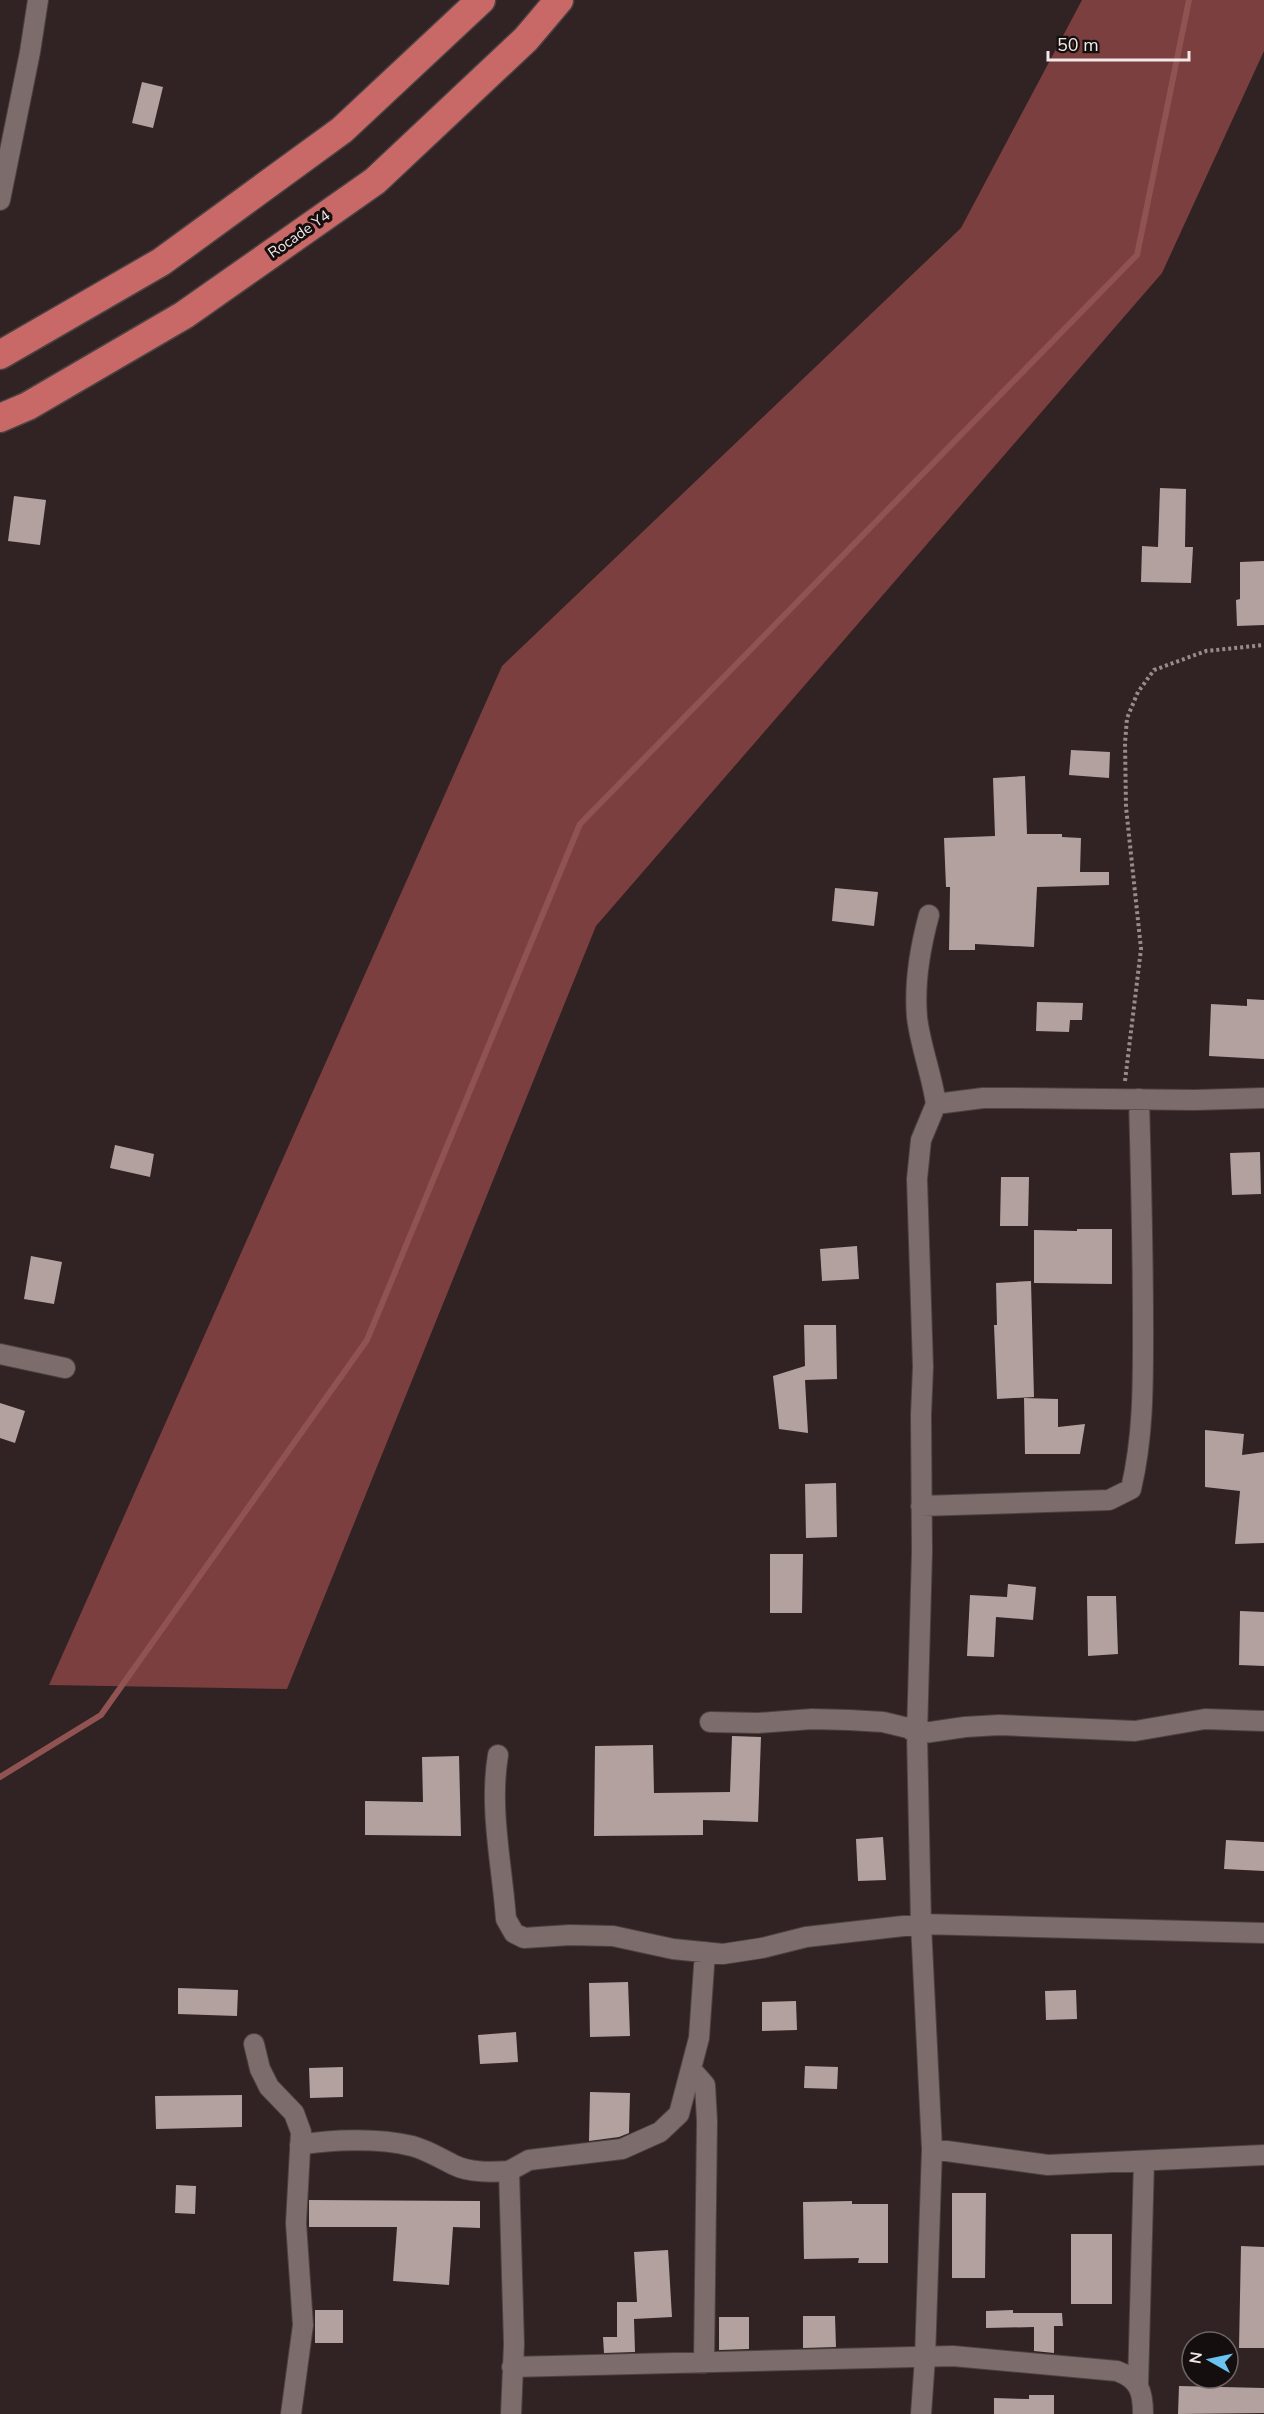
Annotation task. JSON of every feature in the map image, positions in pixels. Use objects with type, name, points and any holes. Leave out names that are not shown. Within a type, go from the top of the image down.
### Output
[{"type":"highway","points":[[0,355],[161,262],[333,137],[481,0]]},
{"type":"highway","name":"Rocade Y4","points":[[0,418],[28,406],[184,315],[375,181],[526,39],[559,0]]},
{"type":"street","points":[[0,200],[30,52],[38,0]]},
{"type":"street","points":[[921,2414],[932,2149],[921,1924],[917,1734],[923,1367],[917,1179],[921,1140],[936,1104],[932,1076],[917,1018],[917,984],[921,946],[929,915]]},
{"type":"street","points":[[936,1104],[983,1098],[1195,1100],[1264,1098]]},
{"type":"street","points":[[921,1506],[1109,1500],[1131,1489],[1138,1460],[1143,1413],[1143,1231],[1131,1099]]},
{"type":"street","points":[[0,1354],[65,1368]]},
{"type":"street","points":[[710,1722],[849,1720],[883,1722],[908,1728],[917,1734],[999,1725],[1136,1731],[1205,1719],[1264,1722]]},
{"type":"street","points":[[498,1755],[495,1772],[496,1817],[506,1919],[514,1933],[524,1938],[570,1935],[613,1936],[673,1949],[733,1952],[762,1948],[806,1937],[921,1924],[1264,1933]]},
{"type":"street","points":[[300,2145],[347,2141],[411,2146],[441,2157],[455,2166],[494,2172],[509,2171],[529,2160],[622,2149],[660,2132],[679,2114],[699,2038],[705,1952]]},
{"type":"street","points":[[254,2044],[260,2069],[269,2087],[294,2113],[301,2132],[296,2223],[303,2325],[291,2414]]},
{"type":"street","points":[[691,2069],[705,2085],[707,2121],[704,2363]]},
{"type":"street","points":[[932,2149],[1048,2166],[1264,2155]]},
{"type":"street","points":[[1143,2414],[1143,2400],[1138,2385],[1144,2161]]},
{"type":"street","points":[[509,2171],[514,2344],[511,2414]]},
{"type":"street","points":[[512,2367],[953,2356],[1117,2371],[1130,2376],[1138,2385]]},
{"type":"path","points":[[1131,1099],[1141,949],[1126,807],[1127,718],[1138,692],[1154,670],[1206,651],[1264,645]]},
{"type":"shaded area","points":[[1082,0],[1264,0],[1264,51],[1162,273],[596,926],[287,1689],[49,1685],[502,666],[961,228]]},
{"type":"building","points":[[142,82],[163,87],[153,128],[132,123]]},
{"type":"building","points":[[1160,488],[1186,489],[1185,547],[1193,547],[1191,583],[1141,582],[1142,546],[1158,547]]},
{"type":"building","points":[[14,496],[46,500],[40,545],[8,541]]},
{"type":"building","points":[[1264,561],[1264,625],[1237,626],[1236,600],[1240,599],[1240,562]]},
{"type":"building","points":[[1071,750],[1110,752],[1109,778],[1069,775]]},
{"type":"building","points":[[1025,776],[1027,834],[1062,834],[1062,837],[1081,838],[1080,872],[1109,872],[1109,885],[1037,887],[1034,947],[975,944],[975,950],[949,950],[950,887],[946,887],[944,838],[995,836],[993,778]]},
{"type":"building","points":[[835,888],[878,892],[874,926],[832,921]]},
{"type":"building","points":[[1247,999],[1264,1000],[1264,1059],[1209,1056],[1211,1004],[1247,1006]]},
{"type":"building","points":[[1037,1002],[1083,1003],[1082,1020],[1070,1020],[1069,1032],[1036,1031]]},
{"type":"building","points":[[115,1145],[154,1154],[150,1177],[110,1168]]},
{"type":"building","points":[[1260,1152],[1261,1194],[1232,1195],[1230,1153]]},
{"type":"building","points":[[1001,1177],[1029,1177],[1028,1226],[1000,1226]]},
{"type":"building","points":[[1077,1229],[1112,1229],[1112,1284],[1034,1283],[1034,1230],[1077,1231]]},
{"type":"building","points":[[857,1246],[859,1279],[822,1281],[820,1249]]},
{"type":"building","points":[[31,1256],[62,1262],[54,1304],[24,1299]]},
{"type":"building","points":[[1031,1281],[1034,1397],[997,1399],[994,1325],[997,1325],[996,1283]]},
{"type":"building","points":[[804,1325],[836,1325],[837,1379],[805,1380],[808,1433],[779,1429],[773,1376],[805,1366]]},
{"type":"building","points":[[1024,1398],[1058,1399],[1058,1427],[1085,1424],[1080,1454],[1025,1454]]},
{"type":"building","points":[[0,1403],[25,1411],[15,1443],[0,1438]]},
{"type":"building","points":[[1205,1430],[1244,1434],[1242,1455],[1264,1452],[1264,1543],[1235,1544],[1240,1491],[1205,1487]]},
{"type":"building","points":[[836,1483],[837,1537],[806,1538],[805,1484]]},
{"type":"building","points":[[770,1554],[803,1554],[802,1613],[770,1613]]},
{"type":"building","points":[[1008,1584],[1036,1587],[1033,1620],[996,1617],[994,1657],[967,1656],[970,1595],[1007,1597]]},
{"type":"building","points":[[1087,1596],[1116,1596],[1118,1654],[1088,1656]]},
{"type":"building","points":[[1240,1611],[1264,1612],[1264,1666],[1239,1665]]},
{"type":"building","points":[[732,1736],[761,1737],[758,1822],[703,1820],[703,1835],[594,1836],[595,1746],[653,1745],[654,1793],[730,1792]]},
{"type":"building","points":[[459,1756],[461,1836],[365,1835],[365,1801],[423,1802],[422,1757]]},
{"type":"building","points":[[883,1837],[886,1880],[858,1881],[856,1839]]},
{"type":"building","points":[[1226,1840],[1264,1842],[1264,1871],[1224,1869]]},
{"type":"building","points":[[628,1982],[630,2036],[590,2037],[589,1983]]},
{"type":"building","points":[[178,1988],[238,1990],[237,2016],[178,2014]]},
{"type":"building","points":[[1076,1990],[1077,2019],[1046,2020],[1045,1991]]},
{"type":"building","points":[[796,2001],[797,2030],[762,2031],[762,2002]]},
{"type":"building","points":[[516,2032],[518,2062],[480,2064],[478,2035]]},
{"type":"building","points":[[805,2066],[838,2067],[837,2089],[804,2088]]},
{"type":"building","points":[[343,2067],[343,2097],[310,2098],[309,2068]]},
{"type":"building","points":[[590,2092],[630,2093],[629,2133],[619,2137],[589,2141]]},
{"type":"building","points":[[242,2095],[242,2127],[156,2129],[155,2096]]},
{"type":"building","points":[[176,2185],[196,2186],[195,2214],[175,2213]]},
{"type":"building","points":[[952,2193],[986,2193],[985,2278],[952,2278]]},
{"type":"building","points":[[309,2200],[480,2201],[480,2228],[453,2227],[449,2285],[393,2281],[397,2227],[309,2227]]},
{"type":"building","points":[[852,2201],[852,2204],[888,2204],[888,2263],[858,2263],[859,2258],[804,2259],[803,2202]]},
{"type":"building","points":[[1071,2234],[1112,2234],[1112,2304],[1071,2304]]},
{"type":"building","points":[[1241,2246],[1264,2247],[1264,2348],[1240,2348]]},
{"type":"building","points":[[668,2250],[672,2317],[634,2319],[635,2352],[604,2353],[603,2337],[617,2337],[617,2302],[637,2302],[634,2252]]},
{"type":"building","points":[[315,2310],[343,2310],[343,2343],[315,2343]]},
{"type":"building","points":[[1013,2310],[1013,2313],[1062,2313],[1063,2326],[1054,2326],[1054,2353],[1034,2351],[1034,2327],[986,2328],[986,2311]]},
{"type":"building","points":[[803,2316],[835,2316],[836,2347],[803,2348]]},
{"type":"building","points":[[719,2317],[749,2317],[749,2349],[719,2350]]},
{"type":"building","points":[[1179,2386],[1180,2390],[1264,2388],[1264,2413],[1178,2414]]},
{"type":"building","points":[[1029,2395],[1054,2395],[1054,2414],[994,2414],[994,2398],[1029,2399]]},
{"type":"waterway","points":[[0,1777],[101,1715],[367,1340],[580,824],[1137,255],[1189,0]]}]
